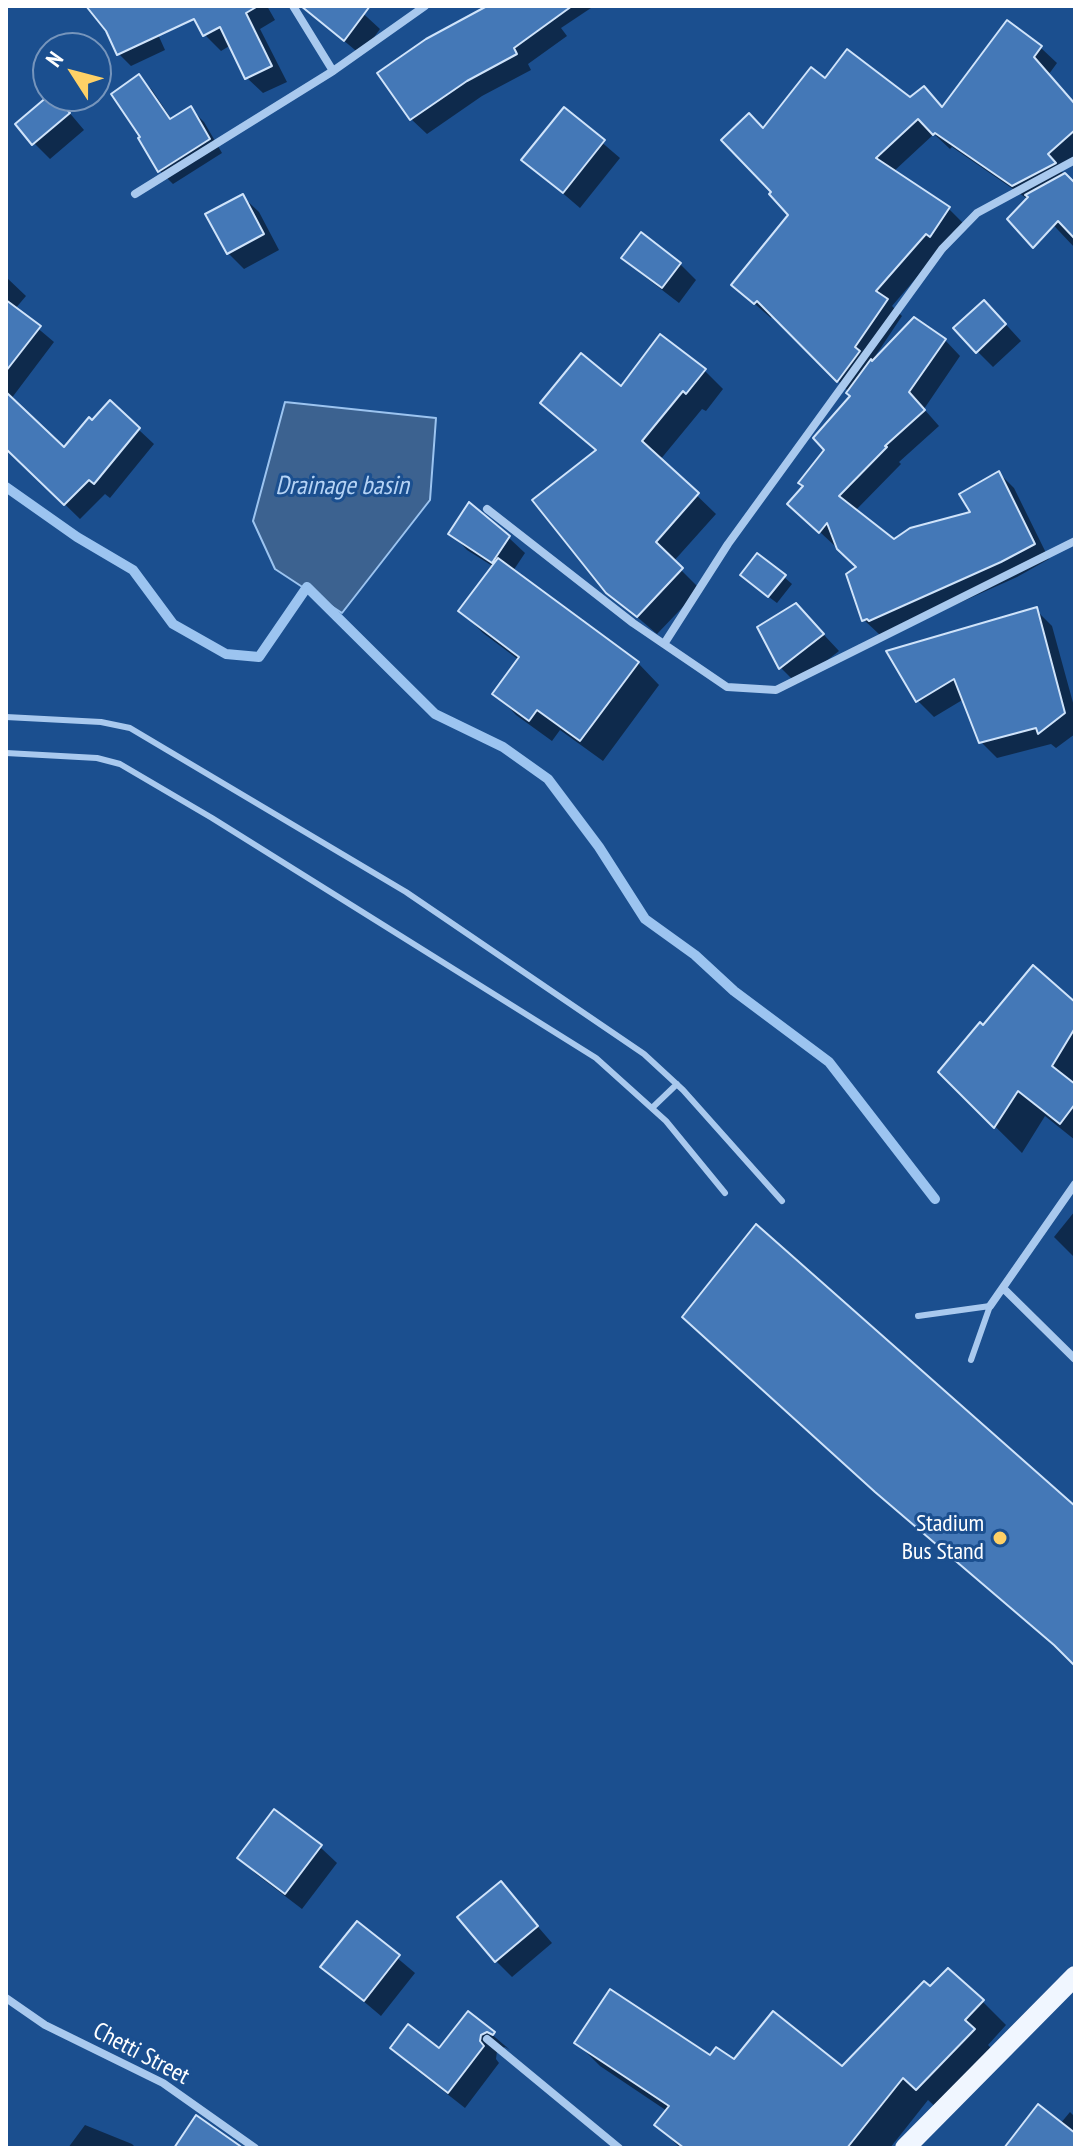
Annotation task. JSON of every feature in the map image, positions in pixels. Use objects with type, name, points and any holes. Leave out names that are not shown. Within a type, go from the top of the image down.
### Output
[{"type":"main road","points":[[905,2148],[1075,1976]]},
{"type":"street","points":[[293,6],[333,71]]},
{"type":"street","points":[[135,194],[333,71],[425,6]]},
{"type":"street","points":[[664,644],[728,544],[942,249],[977,213],[1075,160]]},
{"type":"street","points":[[487,509],[633,623],[727,687],[776,690],[1075,541]]},
{"type":"street","points":[[990,1306],[1075,1184]]},
{"type":"street","points":[[1003,1288],[1075,1359]]},
{"type":"street","name":"Chetti Street","points":[[6,1998],[45,2025],[163,2083],[255,2148]]},
{"type":"street","points":[[487,2039],[619,2148]]},
{"type":"lane","points":[[6,717],[101,722],[130,728],[406,892],[644,1054],[677,1084],[782,1201]]},
{"type":"lane","points":[[6,753],[97,758],[120,764],[320,885],[596,1058],[666,1121],[725,1193]]},
{"type":"lane","points":[[652,1108],[677,1084]]},
{"type":"lane","points":[[918,1316],[990,1306],[971,1360]]},
{"type":"water","name":"Drainage basin","points":[[285,402],[436,418],[430,500],[342,613],[275,569],[253,521]]},
{"type":"building","points":[[86,6],[258,6],[246,13],[272,66],[245,79],[220,27],[203,36],[194,19],[117,55],[112,44],[112,32],[106,31]]},
{"type":"building","points":[[301,6],[370,6],[344,41]]},
{"type":"building","points":[[487,6],[572,6],[514,48],[517,54],[467,81],[410,120],[377,73],[426,39]]},
{"type":"building","points":[[1007,20],[1042,46],[1034,57],[1075,104],[1075,130],[1048,154],[1056,163],[1012,186],[935,133],[933,135],[918,119],[876,158],[950,207],[930,237],[926,234],[876,291],[888,299],[855,347],[860,351],[837,382],[757,301],[754,304],[731,285],[788,215],[769,194],[771,192],[721,140],[749,113],[763,128],[811,67],[825,78],[847,49],[910,97],[924,86],[942,107]]},
{"type":"building","points":[[139,74],[170,119],[191,106],[210,139],[158,172],[112,93]]},
{"type":"building","points":[[564,107],[605,140],[563,193],[521,160]]},
{"type":"building","points":[[32,110],[32,112],[70,113],[32,145],[15,124]]},
{"type":"building","points":[[1065,173],[1075,183],[1075,239],[1058,221],[1033,248],[1007,219],[1028,197],[1025,195]]},
{"type":"building","points":[[243,194],[264,234],[227,254],[205,214]]},
{"type":"building","points":[[641,232],[681,263],[662,288],[621,258]]},
{"type":"building","points":[[6,300],[41,326],[6,371]]},
{"type":"building","points":[[984,300],[1006,324],[976,353],[953,328]]},
{"type":"building","points":[[914,317],[946,339],[909,392],[925,410],[885,446],[839,496],[894,539],[910,528],[970,512],[959,494],[999,471],[1035,544],[869,621],[862,621],[846,574],[856,567],[837,549],[827,523],[819,533],[787,504],[803,486],[798,483],[824,450],[813,438],[850,396],[846,393],[871,359]]},
{"type":"building","points":[[660,334],[706,369],[686,394],[683,391],[642,441],[699,493],[656,542],[683,568],[637,617],[606,593],[532,500],[596,450],[540,403],[581,353],[621,386]]},
{"type":"building","points":[[6,392],[64,447],[89,417],[92,420],[110,400],[140,428],[94,484],[89,480],[64,505],[6,449]]},
{"type":"building","points":[[469,502],[510,536],[492,563],[448,534]]},
{"type":"building","points":[[757,553],[786,575],[768,597],[740,575]]},
{"type":"building","points":[[498,558],[639,662],[580,741],[537,710],[529,721],[492,694],[519,657],[458,611]]},
{"type":"building","points":[[796,603],[824,634],[779,669],[757,627]]},
{"type":"building","points":[[1037,607],[1065,713],[1038,734],[1036,728],[979,743],[954,679],[916,702],[886,651]]},
{"type":"building","points":[[1033,965],[1075,1002],[1075,1028],[1052,1066],[1075,1084],[1075,1104],[1060,1124],[1018,1091],[994,1128],[938,1072],[980,1022],[983,1025]]},
{"type":"building","points":[[756,1224],[1075,1506],[1075,1666],[875,1492],[682,1317]]},
{"type":"building","points":[[274,1809],[322,1845],[285,1894],[237,1858]]},
{"type":"building","points":[[501,1881],[538,1926],[495,1962],[457,1917]]},
{"type":"building","points":[[357,1921],[400,1955],[364,2001],[320,1967]]},
{"type":"building","points":[[948,1968],[984,2000],[965,2020],[975,2029],[916,2090],[903,2078],[847,2148],[684,2148],[654,2125],[669,2106],[574,2043],[610,1989],[710,2055],[716,2047],[734,2059],[773,2011],[842,2066],[924,1981],[930,1986]]},
{"type":"building","points":[[468,2011],[495,2032],[493,2035],[487,2032],[481,2035],[480,2041],[484,2046],[448,2093],[390,2048],[408,2024],[439,2048]]},
{"type":"building","points":[[1038,2104],[1075,2133],[1075,2148],[1004,2148]]},
{"type":"building","points":[[196,2115],[243,2148],[174,2148]]},
{"type":"waterway","points":[[6,487],[77,537],[133,570],[173,624],[226,654],[259,657],[307,587],[435,714],[503,747],[548,779],[599,847],[645,919],[829,1062],[935,1199]]},
{"type":"place","name":"Stadium Bus Stand","points":[[1000,1538]]}]
